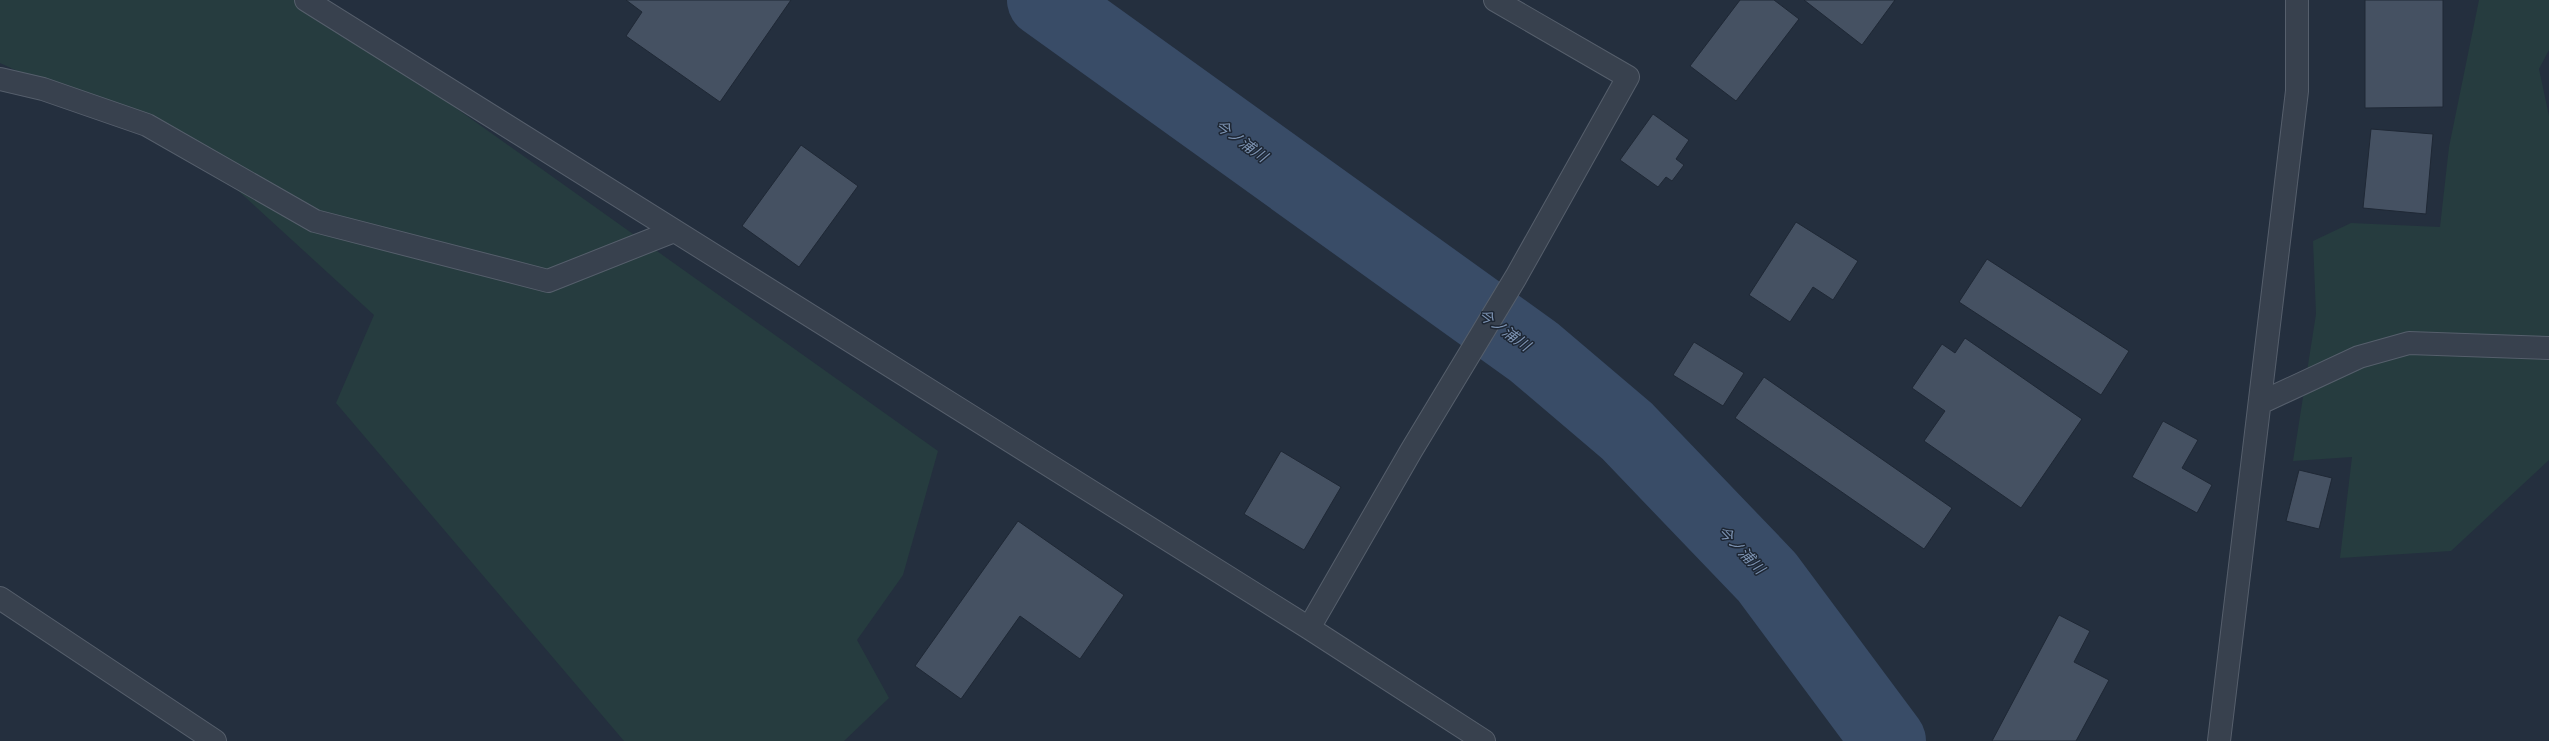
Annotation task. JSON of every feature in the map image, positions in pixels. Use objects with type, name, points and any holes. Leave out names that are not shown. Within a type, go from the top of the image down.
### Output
[{"type":"street","points":[[306,0],[1309,628],[1484,741]]},
{"type":"street","points":[[1309,628],[1411,451],[1516,277],[1628,77],[1495,0]]},
{"type":"street","points":[[2219,741],[2298,91],[2297,0]]},
{"type":"street","points":[[0,79],[43,89],[147,125],[315,221],[548,281],[674,231]]},
{"type":"street","points":[[2260,403],[2359,357],[2409,343],[2549,348]]},
{"type":"street","points":[[0,598],[215,741]]},
{"type":"green space","points":[[0,0],[304,0],[938,451],[903,575],[857,640],[889,698],[844,741],[624,741],[336,403],[374,315],[199,155],[0,63]]},
{"type":"green space","points":[[2479,0],[2549,0],[2549,50],[2539,69],[2549,116],[2549,460],[2451,551],[2340,558],[2352,457],[2293,461],[2316,314],[2313,241],[2351,223],[2440,227],[2449,147]]},
{"type":"building","points":[[626,0],[791,0],[720,102],[626,36],[642,12]]},
{"type":"building","points":[[1740,0],[1774,0],[1799,19],[1736,101],[1690,66]]},
{"type":"building","points":[[1804,0],[1895,0],[1862,45]]},
{"type":"building","points":[[2365,0],[2443,0],[2443,107],[2365,108]]},
{"type":"building","points":[[1653,114],[1689,140],[1676,159],[1684,165],[1672,181],[1666,177],[1658,187],[1620,160]]},
{"type":"building","points":[[2371,129],[2433,134],[2426,214],[2363,208]]},
{"type":"building","points":[[801,145],[858,186],[799,267],[742,226]]},
{"type":"building","points":[[1796,222],[1858,261],[1833,300],[1813,287],[1790,322],[1749,295]]},
{"type":"building","points":[[1987,259],[2129,351],[2101,395],[1959,302]]},
{"type":"building","points":[[1965,338],[2082,419],[2021,508],[1924,441],[1945,411],[1912,388],[1942,344],[1955,353]]},
{"type":"building","points":[[1694,342],[1744,373],[1723,406],[1673,375]]},
{"type":"building","points":[[1764,377],[1952,508],[1924,549],[1735,418]]},
{"type":"building","points":[[2163,421],[2198,440],[2182,468],[2212,485],[2197,513],[2132,477]]},
{"type":"building","points":[[1281,451],[1341,487],[1304,550],[1244,514]]},
{"type":"building","points":[[2299,470],[2332,478],[2319,529],[2286,521]]},
{"type":"building","points":[[1018,521],[1124,595],[1080,659],[1020,616],[961,699],[915,666]]},
{"type":"building","points":[[2059,615],[2090,631],[2074,662],[2109,680],[2076,741],[1992,741]]},
{"type":"waterway","name":"今ノ浦川","points":[[1044,0],[1534,352],[1627,431],[1767,577],[1889,741]]}]
